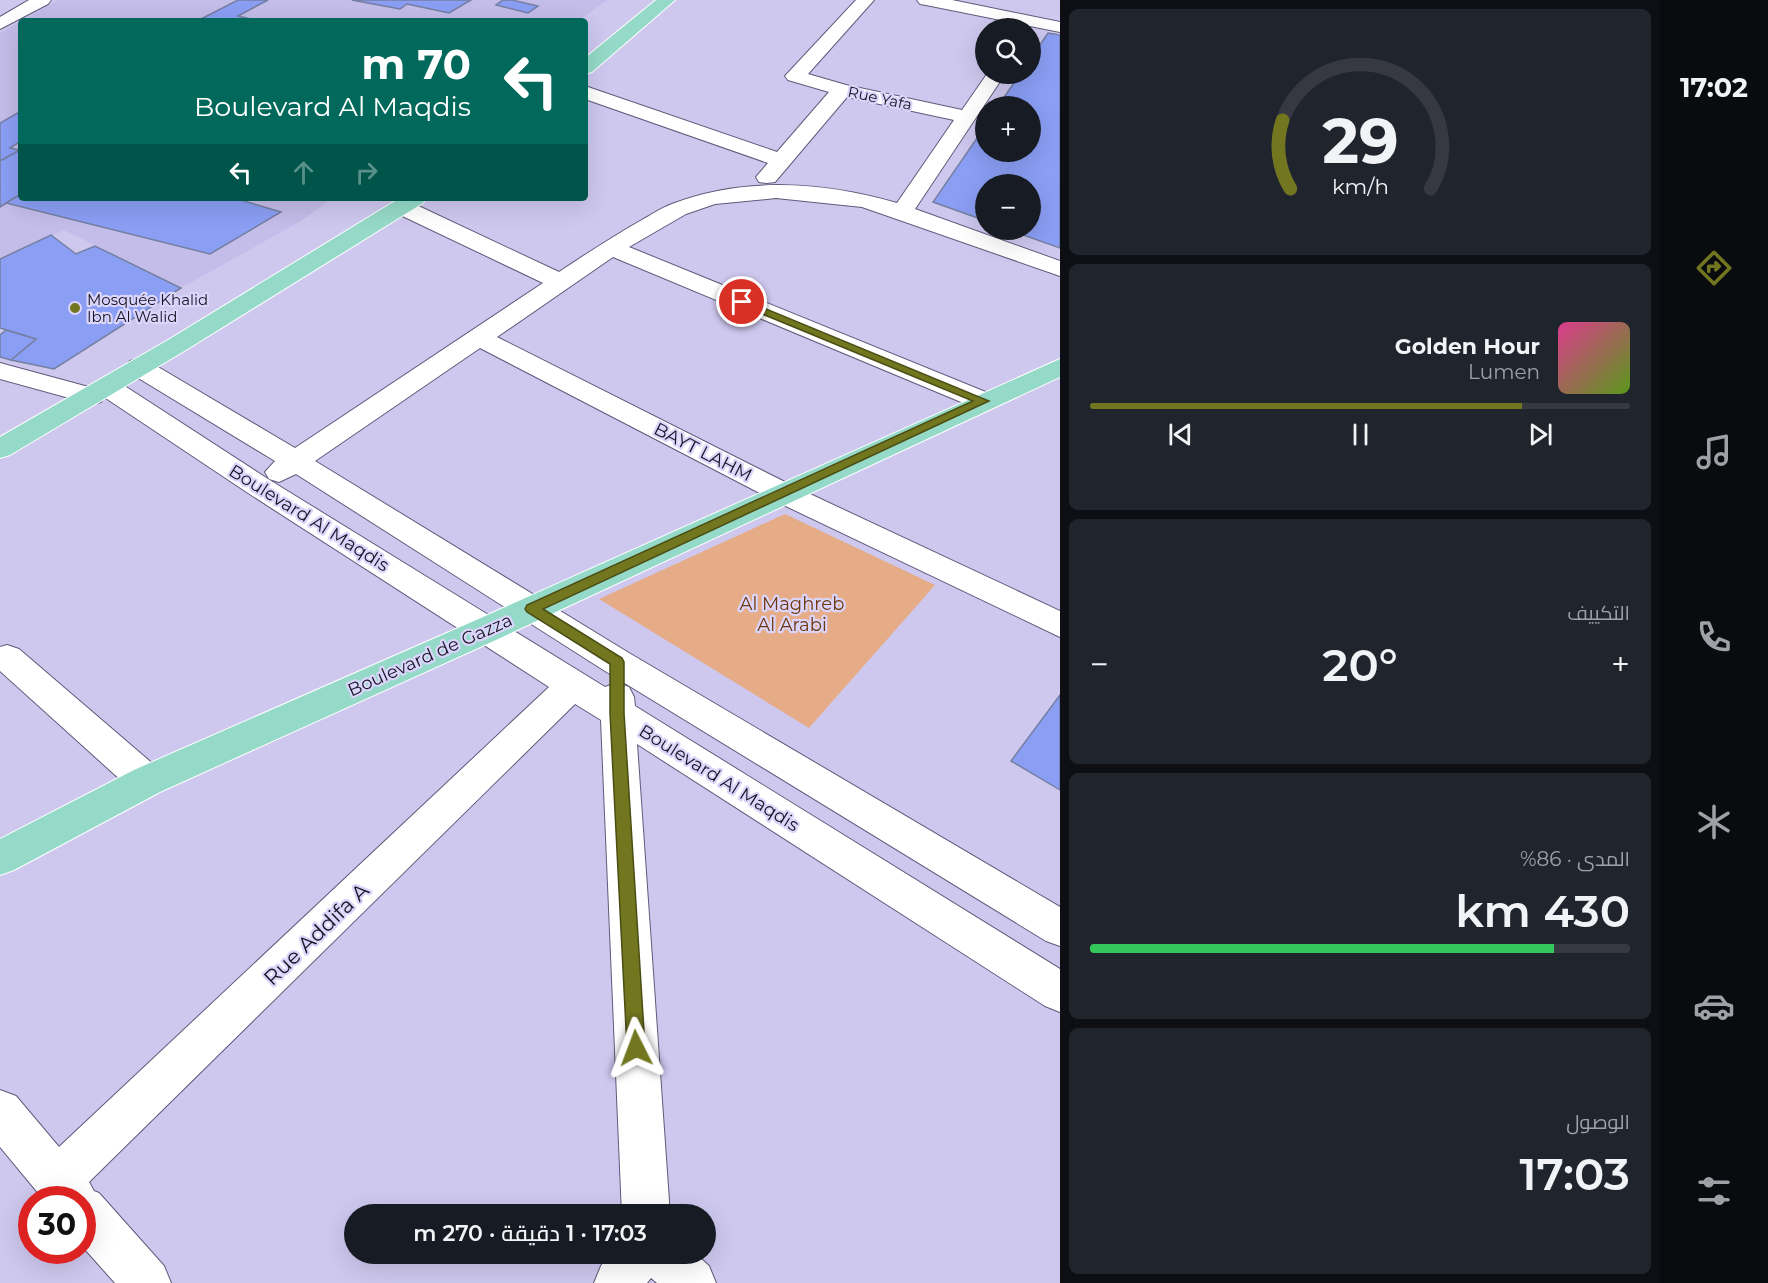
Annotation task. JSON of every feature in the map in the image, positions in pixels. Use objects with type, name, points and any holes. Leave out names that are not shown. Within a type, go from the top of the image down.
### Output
[{"type":"main road","points":[[588,65],[666,0]]},
{"type":"main road","points":[[0,449],[409,203]]},
{"type":"main road","name":"Boulevard de Gazza","points":[[0,858],[147,781],[486,630],[983,401],[1060,368]]},
{"type":"street","points":[[4,21],[42,0]]},
{"type":"street","name":"Rue Yafa","points":[[865,0],[795,76],[843,90],[967,117]]},
{"type":"street","points":[[926,0],[999,18]]},
{"type":"street","points":[[1041,26],[1060,27]]},
{"type":"street","points":[[902,212],[989,84]]},
{"type":"street","points":[[754,192],[843,90]]},
{"type":"street","points":[[588,93],[783,161]]},
{"type":"street","points":[[258,486],[611,248],[687,205],[726,194],[754,192],[823,195],[865,201],[1060,269]]},
{"type":"street","points":[[409,203],[560,282]]},
{"type":"street","points":[[611,248],[983,401]]},
{"type":"street","name":"BAYT LAHM","points":[[478,337],[783,493],[1060,625]]},
{"type":"street","points":[[139,367],[295,461],[617,662],[1060,928]]},
{"type":"street","name":"Boulevard Al Maqdis","points":[[0,371],[99,391],[258,486],[1060,992]]},
{"type":"street","points":[[7,658],[147,781]]},
{"type":"street","points":[[617,662],[617,713],[645,1204]]},
{"type":"street","name":"Rue Addifa A","points":[[82,1186],[573,685]]},
{"type":"street","points":[[0,1112],[62,1186]]},
{"type":"street","points":[[96,1225],[147,1283]]},
{"type":"street","points":[[618,1283],[632,1264]]},
{"type":"street","points":[[672,1264],[692,1283]]},
{"type":"shaded area","points":[[58,0],[607,0],[582,18],[26,18]]},
{"type":"shaded area","points":[[18,23],[18,201],[329,201],[301,221],[181,288],[64,230],[0,259],[0,33]]},
{"type":"green space","name":"Al Maghreb Al Arabi","points":[[785,514],[935,585],[809,728],[599,599]]},
{"type":"building","points":[[238,0],[268,0],[238,16],[247,18],[203,18]]},
{"type":"building","points":[[352,0],[471,0],[449,13],[407,4],[400,9]]},
{"type":"building","points":[[503,0],[538,6],[528,13],[496,5]]},
{"type":"building","points":[[1048,33],[1060,35],[1060,248],[1037,240],[1041,240],[1041,174],[975,174],[975,217],[933,202],[975,141],[975,162],[1041,162],[1041,96],[1005,96],[1013,84],[1041,84],[1041,43]]},
{"type":"building","points":[[18,113],[18,143],[10,148],[18,151],[0,161],[0,123]]},
{"type":"building","points":[[18,151],[18,196],[0,207],[0,161]]},
{"type":"building","points":[[18,196],[18,201],[244,201],[281,212],[210,254],[6,203]]},
{"type":"building","name":"Mosquée Khalid Ibn Al Walid","points":[[51,235],[76,254],[95,246],[181,288],[54,369],[11,360],[36,339],[0,328],[0,259]]},
{"type":"building","points":[[6,330],[36,339],[11,360],[0,357],[0,335]]},
{"type":"building","points":[[1060,695],[1060,790],[1011,761]]},
{"type":"place","name":"Mosquée Khalid Ibn Al Walid","points":[[75,308]]},
{"type":"route","points":[[636,1048],[617,713],[617,662],[531,609],[983,401],[742,302]]}]
